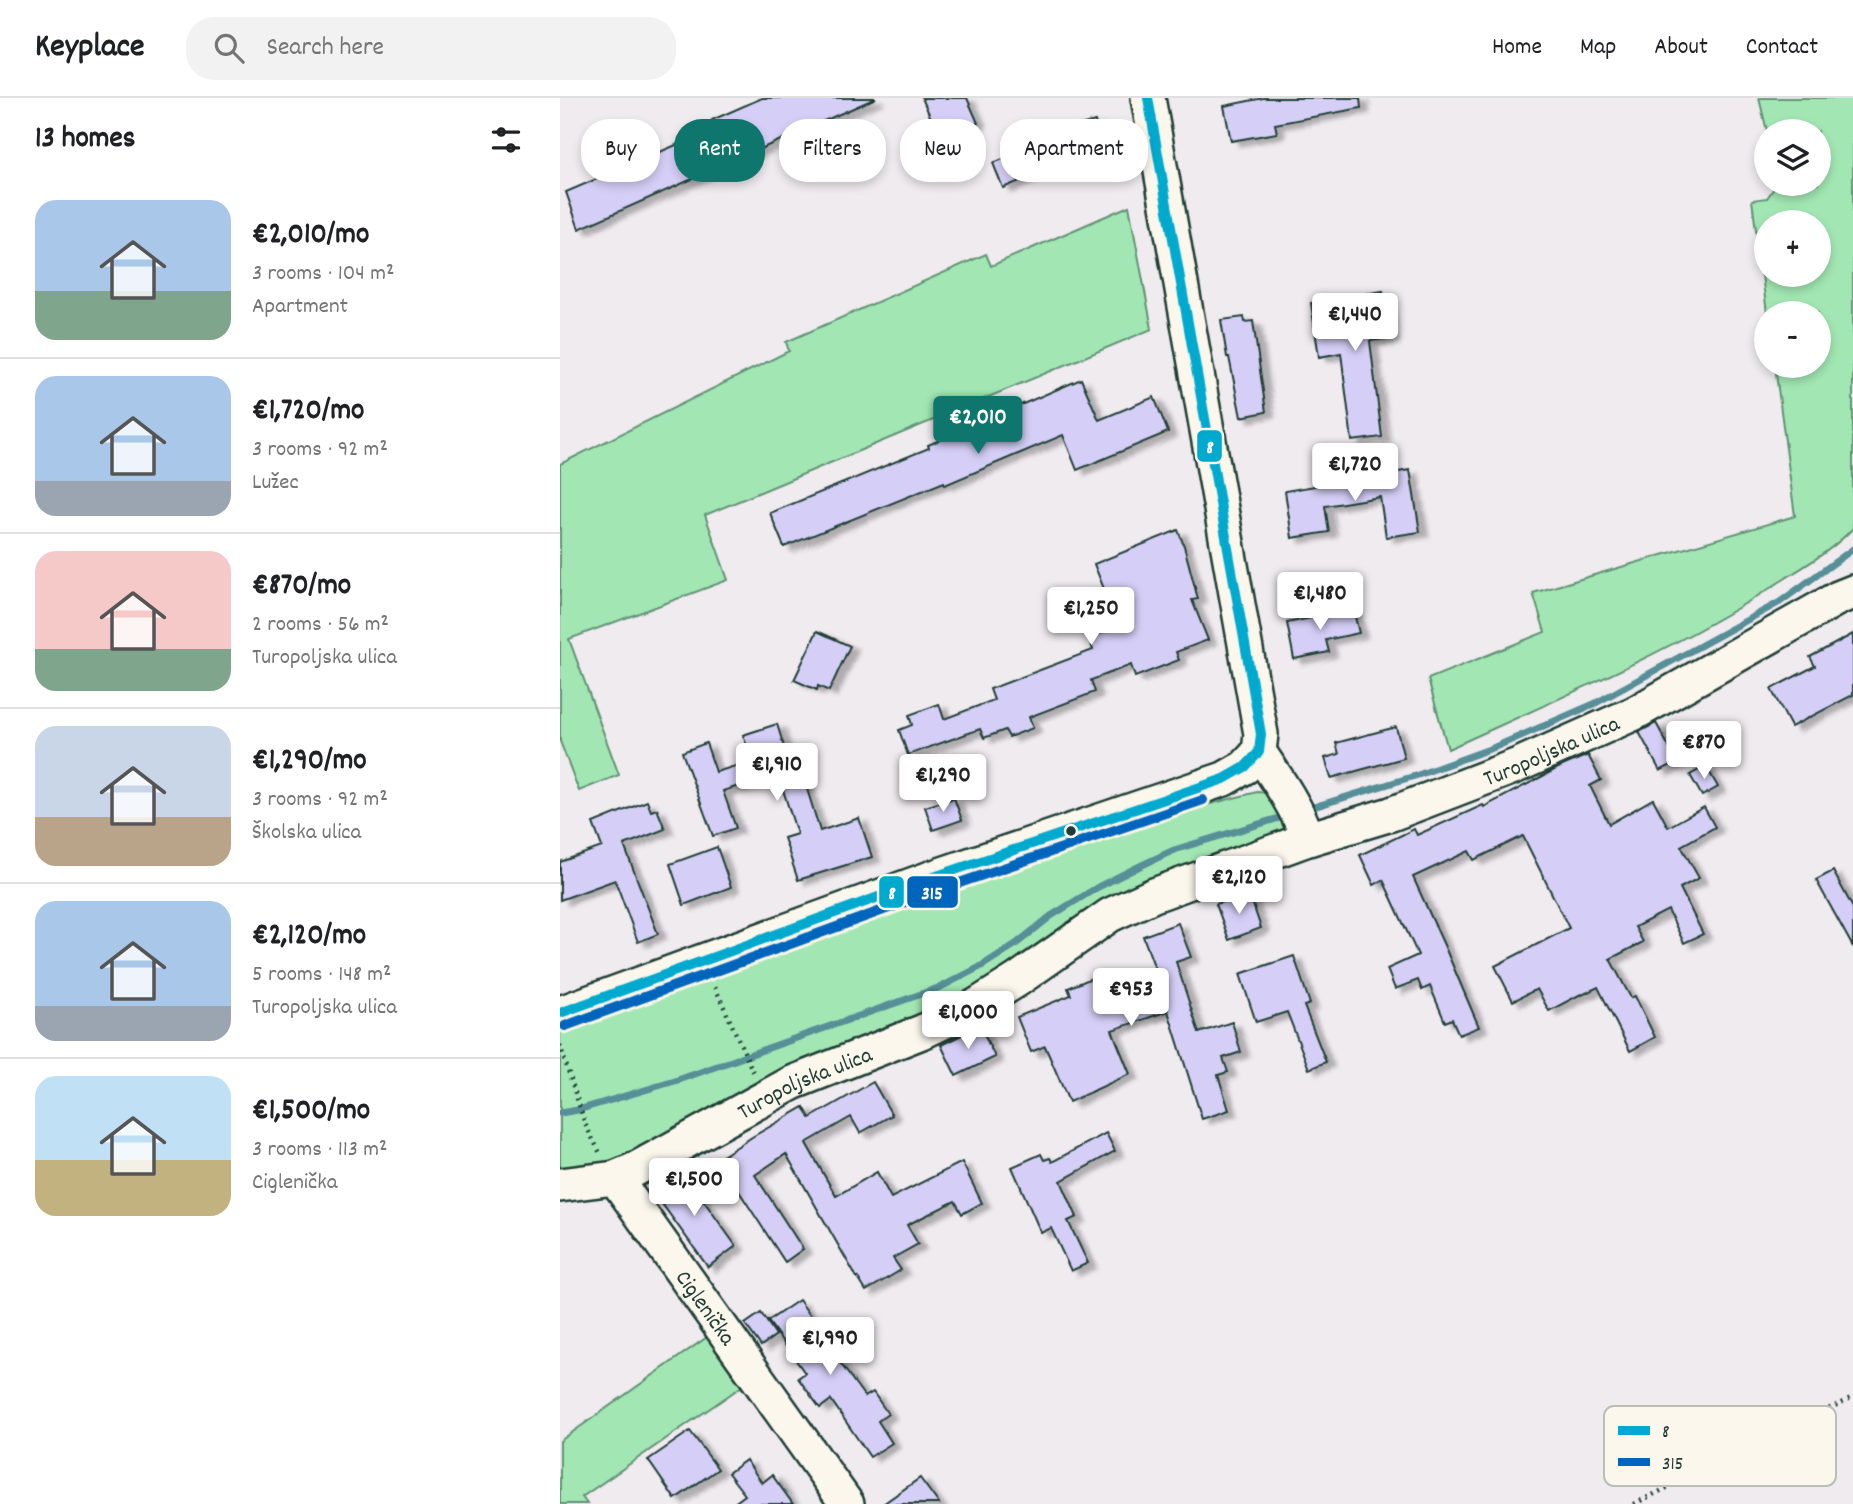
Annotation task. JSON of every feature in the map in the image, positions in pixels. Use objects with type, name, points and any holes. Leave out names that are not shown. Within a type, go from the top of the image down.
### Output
[{"type":"street","points":[[560,1013],[915,883],[1224,779],[1245,767],[1259,752],[1261,734],[1258,716],[1148,98]]},
{"type":"street","name":"Turopoljska ulica","points":[[560,1185],[615,1178],[634,1170],[792,1083],[924,1031],[974,1007],[1110,915],[1154,895],[1305,832],[1391,814],[1516,766],[1623,718],[1853,592]]},
{"type":"street","points":[[1259,752],[1288,794],[1305,832]]},
{"type":"street","name":"Ciglenička","points":[[615,1178],[847,1504]]},
{"type":"path","points":[[703,960],[750,1066]]},
{"type":"path","points":[[560,1045],[585,1124]]},
{"type":"path","points":[[1835,1406],[1853,1397]]},
{"type":"path","points":[[1634,1504],[1671,1486]]},
{"type":"green space","points":[[1759,98],[1853,98],[1853,528],[1814,560],[1694,633],[1613,674],[1448,749],[1428,679],[1545,632],[1533,593],[1795,516],[1777,378],[1831,378],[1831,301],[1765,301],[1764,287],[1831,287],[1831,210],[1754,210],[1754,215],[1752,200],[1831,196],[1831,119],[1764,119]]},
{"type":"green space","points":[[1129,206],[1152,329],[705,515],[728,580],[569,639],[619,775],[579,791],[560,741],[560,464],[789,351],[786,342],[986,254],[991,266]]},
{"type":"green space","points":[[1257,792],[1278,794],[1289,839],[619,1163],[560,1173],[560,1021],[1136,823]]},
{"type":"green space","points":[[710,1335],[745,1384],[582,1497],[587,1504],[560,1504],[560,1441]]},
{"type":"building","points":[[762,98],[876,98],[828,119],[779,119],[779,141],[765,147],[765,119],[714,119]]},
{"type":"building","points":[[922,98],[967,98],[976,119],[931,119]]},
{"type":"building","points":[[1263,98],[1360,98],[1361,108],[1275,124],[1277,133],[1231,141],[1224,106]]},
{"type":"building","points":[[674,146],[674,182],[686,182],[579,229],[566,192],[589,182],[660,182],[660,152]]},
{"type":"building","points":[[1000,160],[1000,180],[993,163]]},
{"type":"building","points":[[1001,182],[1017,182],[1003,188]]},
{"type":"building","points":[[1383,291],[1391,338],[1370,341],[1382,437],[1352,441],[1341,353],[1319,357],[1311,303]]},
{"type":"building","points":[[1244,317],[1245,322],[1253,321],[1266,412],[1241,417],[1221,320]]},
{"type":"building","points":[[1081,379],[1099,420],[1154,397],[1168,432],[1077,470],[1063,435],[945,485],[944,482],[784,547],[770,513],[929,448],[928,445]]},
{"type":"building","points":[[1410,470],[1420,532],[1386,537],[1380,497],[1325,506],[1329,532],[1292,538],[1285,491]]},
{"type":"building","points":[[1178,530],[1198,599],[1192,600],[1208,640],[1176,652],[1179,660],[1135,677],[1131,665],[1091,680],[1095,692],[1029,717],[1033,728],[1009,737],[1005,730],[984,738],[980,729],[908,755],[899,730],[912,725],[909,715],[939,704],[944,719],[994,700],[990,689],[1093,650],[1089,638],[1119,626],[1094,564]]},
{"type":"building","points":[[1353,609],[1359,633],[1326,640],[1329,652],[1294,659],[1287,623]]},
{"type":"building","points":[[817,631],[850,646],[829,691],[818,686],[817,690],[794,680]]},
{"type":"building","points":[[1853,634],[1853,695],[1791,727],[1771,689],[1815,666],[1810,657]]},
{"type":"building","points":[[1656,723],[1677,762],[1660,771],[1639,732]]},
{"type":"building","points":[[777,724],[785,750],[794,747],[820,831],[859,818],[872,857],[798,880],[784,838],[797,834],[778,774],[723,791],[736,828],[713,836],[682,752],[706,743],[716,772],[752,761],[743,735]]},
{"type":"building","points":[[1396,727],[1404,758],[1331,778],[1325,758],[1339,754],[1336,743]]},
{"type":"building","points":[[1588,755],[1601,780],[1590,786],[1609,824],[1653,799],[1668,827],[1704,807],[1715,827],[1681,846],[1699,878],[1680,888],[1703,934],[1684,943],[1668,910],[1635,927],[1643,942],[1610,959],[1631,998],[1635,996],[1655,1037],[1630,1051],[1598,987],[1549,1011],[1537,989],[1513,1001],[1495,966],[1569,928],[1523,836],[1474,860],[1469,851],[1413,877],[1479,1027],[1459,1035],[1452,1019],[1445,1022],[1430,986],[1422,990],[1418,980],[1395,989],[1387,969],[1418,955],[1383,880],[1374,885],[1360,855],[1414,829],[1417,835],[1483,805],[1484,807]]},
{"type":"building","points":[[1706,766],[1718,787],[1702,796],[1690,775]]},
{"type":"building","points":[[954,798],[962,820],[933,830],[925,807]]},
{"type":"building","points":[[647,801],[651,811],[657,809],[665,829],[624,845],[658,934],[638,942],[615,880],[560,900],[560,862],[602,847],[593,823]]},
{"type":"building","points":[[717,847],[731,887],[684,905],[670,864]]},
{"type":"building","points":[[1833,871],[1853,908],[1853,947],[1816,880]]},
{"type":"building","points":[[1249,893],[1261,928],[1229,940],[1216,904]]},
{"type":"building","points":[[1178,923],[1191,957],[1176,962],[1199,1033],[1232,1022],[1241,1052],[1223,1058],[1228,1072],[1218,1075],[1229,1110],[1202,1119],[1168,1011],[1112,1030],[1130,1074],[1069,1102],[1045,1046],[1031,1052],[1017,1017],[1071,995],[1068,988],[1101,974],[1108,990],[1157,974],[1143,936]]},
{"type":"building","points":[[1294,956],[1310,1004],[1304,1006],[1326,1062],[1309,1069],[1287,1012],[1256,1022],[1240,974]]},
{"type":"building","points":[[980,1026],[995,1057],[956,1076],[941,1045]]},
{"type":"building","points":[[873,1082],[892,1115],[860,1133],[851,1117],[806,1143],[836,1196],[877,1172],[891,1198],[962,1162],[982,1203],[962,1214],[955,1201],[907,1225],[918,1244],[893,1258],[901,1270],[866,1291],[786,1154],[755,1175],[803,1249],[785,1262],[718,1159],[804,1107],[810,1118]]},
{"type":"building","points":[[1106,1133],[1115,1151],[1061,1181],[1077,1217],[1068,1221],[1088,1263],[1071,1271],[1051,1228],[1041,1233],[1012,1167],[1041,1154],[1044,1160],[1050,1158],[1052,1162]]},
{"type":"building","points":[[681,1169],[736,1246],[708,1267],[652,1190]]},
{"type":"building","points":[[799,1300],[825,1336],[822,1338],[865,1397],[873,1392],[888,1414],[878,1421],[892,1443],[870,1457],[831,1400],[820,1408],[798,1378],[805,1373],[768,1321]]},
{"type":"building","points":[[761,1313],[776,1335],[761,1346],[745,1324]]},
{"type":"building","points":[[690,1431],[718,1469],[675,1499],[648,1460]]},
{"type":"building","points":[[746,1460],[762,1483],[772,1475],[793,1504],[733,1504],[745,1495],[728,1473]]},
{"type":"building","points":[[920,1478],[939,1504],[883,1504]]},
{"type":"waterway","points":[[1307,809],[1418,775],[1495,747],[1594,704],[1780,602],[1853,549]]},
{"type":"waterway","points":[[560,1113],[675,1081],[941,987],[980,967],[1016,944],[1051,916],[1098,887],[1140,866],[1174,850],[1289,815]]},
{"type":"transit line","name":"8","points":[[560,1013],[928,879],[1224,779],[1245,767],[1259,752],[1261,734],[1148,98]]},
{"type":"transit line","name":"315","points":[[565,1026],[933,892],[1203,800]]}]
